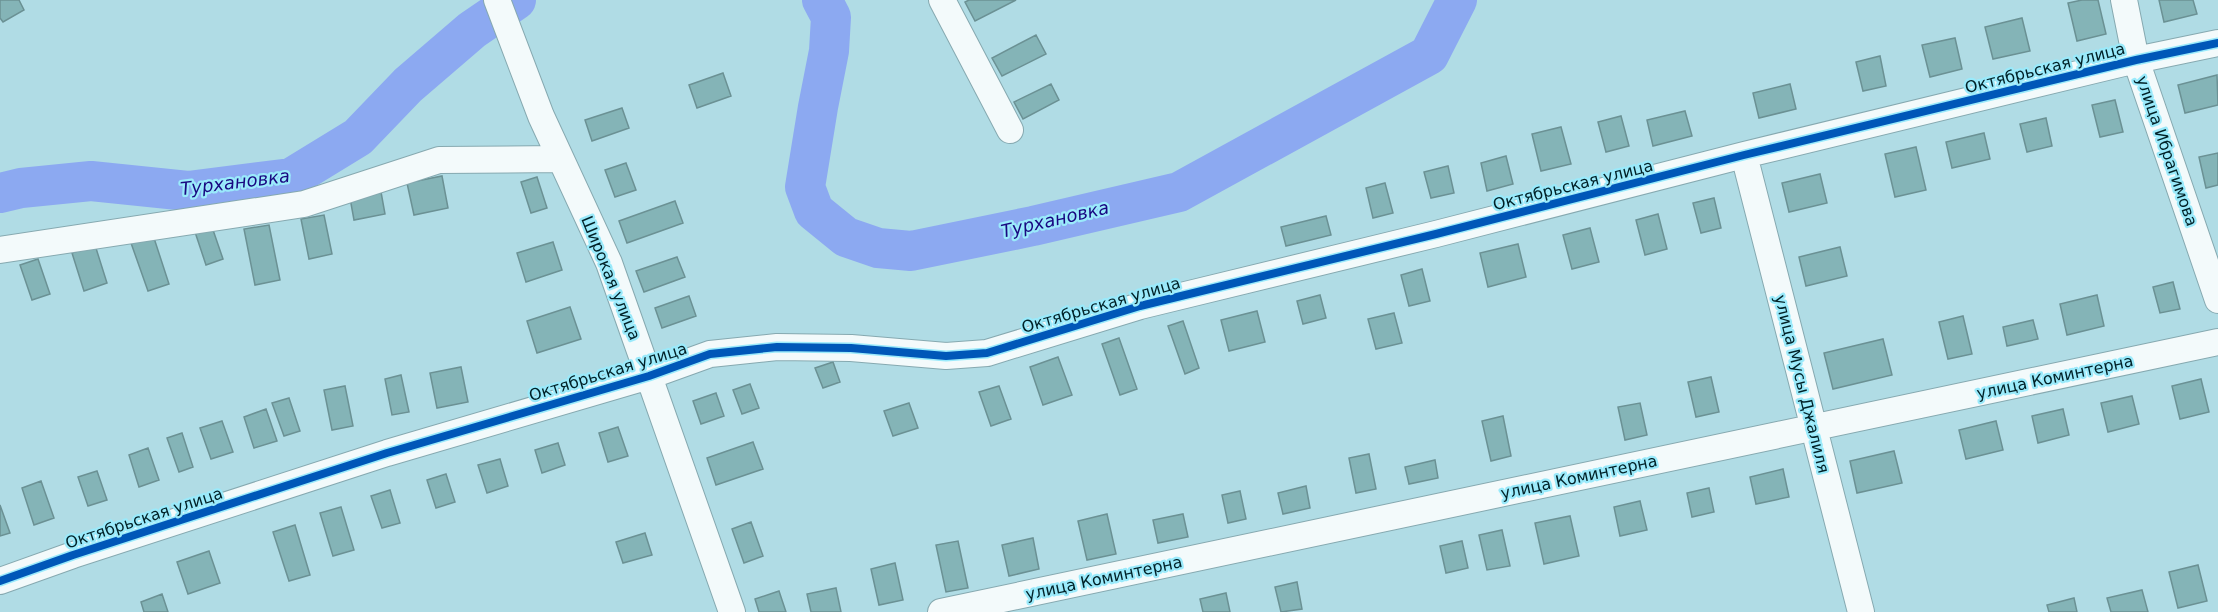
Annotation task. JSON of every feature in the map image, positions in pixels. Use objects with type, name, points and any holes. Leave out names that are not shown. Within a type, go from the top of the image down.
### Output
[{"type":"street","name":"Широкая улица","points":[[497,0],[541,116],[609,263],[732,612]]},
{"type":"street","points":[[942,0],[1010,130]]},
{"type":"street","name":"улица Ибрагимова","points":[[2124,0],[2136,60],[2218,300]]},
{"type":"street","name":"Октябрьская улица","points":[[0,581],[387,453],[649,376],[710,354],[777,347],[851,348],[946,356],[987,352],[1140,306],[1436,234],[1744,155],[2136,60],[2218,43]]},
{"type":"street","name":"улица Мусы Джалиля","points":[[1744,155],[1812,428],[1861,612]]},
{"type":"street","points":[[0,250],[304,204],[439,160],[560,159]]},
{"type":"street","name":"улица Коминтерна","points":[[941,612],[2218,342]]},
{"type":"building","points":[[0,0],[19,0],[24,10],[3,22],[0,18]]},
{"type":"building","points":[[969,0],[1016,0],[975,21],[965,2]]},
{"type":"building","points":[[2098,0],[2106,34],[2077,41],[2068,3]]},
{"type":"building","points":[[2159,0],[2193,0],[2197,14],[2164,22]]},
{"type":"building","points":[[2022,18],[2030,51],[1993,59],[1985,27]]},
{"type":"building","points":[[1036,35],[1046,54],[1002,76],[992,58]]},
{"type":"building","points":[[1955,38],[1962,69],[1930,77],[1922,45]]},
{"type":"building","points":[[1880,56],[1886,86],[1863,91],[1856,62]]},
{"type":"building","points":[[723,73],[731,96],[697,108],[689,85]]},
{"type":"building","points":[[2217,75],[2218,105],[2185,113],[2178,85]]},
{"type":"building","points":[[1051,84],[1059,100],[1023,119],[1014,102]]},
{"type":"building","points":[[1790,84],[1796,109],[1759,118],[1753,93]]},
{"type":"building","points":[[2115,100],[2123,132],[2100,137],[2092,105]]},
{"type":"building","points":[[622,108],[629,128],[592,141],[585,120]]},
{"type":"building","points":[[1685,111],[1692,136],[1653,146],[1647,120]]},
{"type":"building","points":[[1621,116],[1629,146],[1606,152],[1598,122]]},
{"type":"building","points":[[2046,118],[2052,146],[2027,152],[2020,124]]},
{"type":"building","points":[[1561,127],[1571,164],[1541,171],[1532,134]]},
{"type":"building","points":[[1984,133],[1990,159],[1952,168],[1946,142]]},
{"type":"building","points":[[1916,147],[1926,190],[1895,197],[1885,154]]},
{"type":"building","points":[[2218,153],[2218,185],[2206,188],[2199,157]]},
{"type":"building","points":[[1506,156],[1513,184],[1487,191],[1481,163]]},
{"type":"building","points":[[626,163],[636,190],[615,197],[605,170]]},
{"type":"building","points":[[1448,166],[1454,193],[1431,198],[1424,172]]},
{"type":"building","points":[[1820,174],[1827,203],[1789,212],[1782,183]]},
{"type":"building","points":[[442,176],[448,208],[414,215],[407,183]]},
{"type":"building","points":[[537,177],[547,208],[531,213],[521,182]]},
{"type":"building","points":[[1385,183],[1393,213],[1373,218],[1366,188]]},
{"type":"building","points":[[381,192],[385,214],[354,220],[350,198]]},
{"type":"building","points":[[1714,198],[1721,228],[1701,233],[1693,203]]},
{"type":"building","points":[[675,201],[683,223],[627,243],[619,221]]},
{"type":"building","points":[[1658,214],[1667,249],[1645,255],[1636,220]]},
{"type":"building","points":[[324,215],[332,254],[309,259],[301,219]]},
{"type":"building","points":[[1326,216],[1331,235],[1286,246],[1281,227]]},
{"type":"building","points":[[269,225],[280,280],[255,285],[244,229]]},
{"type":"building","points":[[212,227],[223,259],[206,265],[195,232]]},
{"type":"building","points":[[1590,228],[1599,262],[1572,269],[1563,235]]},
{"type":"building","points":[[153,235],[169,284],[148,291],[131,243]]},
{"type":"building","points":[[553,242],[562,270],[526,282],[517,253]]},
{"type":"building","points":[[1518,244],[1526,277],[1488,287],[1480,253]]},
{"type":"building","points":[[95,245],[107,283],[84,291],[72,253]]},
{"type":"building","points":[[1840,247],[1847,276],[1806,286],[1799,257]]},
{"type":"building","points":[[677,257],[685,277],[644,292],[636,271]]},
{"type":"building","points":[[38,259],[50,294],[32,300],[20,265]]},
{"type":"building","points":[[1422,269],[1430,301],[1409,306],[1401,275]]},
{"type":"building","points":[[2173,282],[2180,309],[2160,313],[2153,287]]},
{"type":"building","points":[[1320,295],[1326,318],[1303,324],[1297,301]]},
{"type":"building","points":[[2097,295],[2104,326],[2067,335],[2060,304]]},
{"type":"building","points":[[689,296],[696,316],[662,328],[655,308]]},
{"type":"building","points":[[570,307],[581,339],[537,353],[527,321]]},
{"type":"building","points":[[1257,311],[1265,342],[1229,351],[1221,320]]},
{"type":"building","points":[[1394,313],[1402,343],[1376,349],[1368,319]]},
{"type":"building","points":[[1963,316],[1972,354],[1948,359],[1939,322]]},
{"type":"building","points":[[2033,320],[2038,339],[2007,346],[2003,327]]},
{"type":"building","points":[[1183,321],[1199,368],[1185,374],[1168,326]]},
{"type":"building","points":[[1119,338],[1137,389],[1120,395],[1102,344]]},
{"type":"building","points":[[1883,339],[1892,375],[1833,389],[1824,353]]},
{"type":"building","points":[[1058,357],[1072,395],[1043,405],[1030,367]]},
{"type":"building","points":[[833,362],[840,382],[823,388],[815,368]]},
{"type":"building","points":[[461,367],[468,402],[437,408],[430,373]]},
{"type":"building","points":[[401,375],[409,412],[392,415],[385,379]]},
{"type":"building","points":[[1711,377],[1719,412],[1696,417],[1688,382]]},
{"type":"building","points":[[2201,379],[2209,412],[2180,419],[2172,386]]},
{"type":"building","points":[[750,384],[759,408],[742,414],[733,390]]},
{"type":"building","points":[[345,386],[353,426],[332,430],[324,390]]},
{"type":"building","points":[[999,386],[1011,419],[991,426],[979,392]]},
{"type":"building","points":[[716,393],[724,416],[701,424],[693,401]]},
{"type":"building","points":[[2132,396],[2139,424],[2108,432],[2101,403]]},
{"type":"building","points":[[289,398],[300,431],[284,436],[272,403]]},
{"type":"building","points":[[909,403],[918,428],[893,436],[884,411]]},
{"type":"building","points":[[1640,403],[1647,435],[1625,440],[1618,407]]},
{"type":"building","points":[[266,409],[277,441],[254,448],[244,417]]},
{"type":"building","points":[[2063,409],[2069,435],[2038,443],[2032,416]]},
{"type":"building","points":[[1503,416],[1511,456],[1491,461],[1482,421]]},
{"type":"building","points":[[222,421],[233,452],[211,459],[200,428]]},
{"type":"building","points":[[1996,421],[2003,450],[1966,459],[1959,430]]},
{"type":"building","points":[[618,427],[628,456],[608,462],[599,433]]},
{"type":"building","points":[[182,433],[193,467],[179,472],[167,438]]},
{"type":"building","points":[[753,442],[763,469],[716,485],[707,458]]},
{"type":"building","points":[[558,443],[565,465],[542,473],[535,450]]},
{"type":"building","points":[[148,448],[159,480],[139,487],[129,455]]},
{"type":"building","points":[[1894,451],[1902,483],[1857,493],[1850,461]]},
{"type":"building","points":[[1369,454],[1376,489],[1356,493],[1349,458]]},
{"type":"building","points":[[500,459],[508,486],[487,493],[478,465]]},
{"type":"building","points":[[1435,460],[1438,478],[1409,484],[1405,467]]},
{"type":"building","points":[[1783,469],[1789,497],[1756,504],[1750,477]]},
{"type":"building","points":[[97,471],[107,500],[88,506],[78,477]]},
{"type":"building","points":[[446,474],[455,502],[436,508],[427,480]]},
{"type":"building","points":[[41,481],[54,518],[34,525],[22,488]]},
{"type":"building","points":[[1306,486],[1310,508],[1283,514],[1278,493]]},
{"type":"building","points":[[1709,488],[1714,512],[1692,517],[1687,493]]},
{"type":"building","points":[[390,490],[400,523],[382,528],[371,496]]},
{"type":"building","points":[[1240,491],[1246,519],[1228,523],[1222,495]]},
{"type":"building","points":[[1640,501],[1647,530],[1620,536],[1614,507]]},
{"type":"building","points":[[0,505],[10,533],[0,536]]},
{"type":"building","points":[[341,507],[354,550],[333,556],[320,513]]},
{"type":"building","points":[[1107,514],[1116,554],[1087,560],[1078,521]]},
{"type":"building","points":[[1183,514],[1188,537],[1158,543],[1153,520]]},
{"type":"building","points":[[1570,516],[1579,556],[1544,564],[1535,523]]},
{"type":"building","points":[[751,522],[763,556],[744,563],[732,529]]},
{"type":"building","points":[[295,525],[310,575],[289,581],[273,532]]},
{"type":"building","points":[[1502,530],[1510,566],[1487,570],[1479,535]]},
{"type":"building","points":[[645,533],[652,555],[623,563],[616,542]]},
{"type":"building","points":[[1033,538],[1039,569],[1009,576],[1002,545]]},
{"type":"building","points":[[958,541],[968,588],[946,592],[936,545]]},
{"type":"building","points":[[1462,541],[1468,568],[1446,573],[1440,546]]},
{"type":"building","points":[[209,551],[220,583],[188,594],[177,562]]},
{"type":"building","points":[[895,563],[903,600],[879,605],[871,569]]},
{"type":"building","points":[[2198,565],[2207,601],[2178,608],[2169,572]]},
{"type":"building","points":[[1297,582],[1302,609],[1281,612],[1275,587]]},
{"type":"building","points":[[836,588],[841,612],[811,612],[807,594]]},
{"type":"building","points":[[2142,590],[2148,612],[2111,612],[2107,598]]},
{"type":"building","points":[[779,591],[786,612],[759,612],[755,599]]},
{"type":"building","points":[[1226,593],[1230,612],[1203,612],[1200,599]]},
{"type":"building","points":[[162,594],[168,612],[144,612],[141,602]]},
{"type":"building","points":[[2074,598],[2077,612],[2049,612],[2047,605]]},
{"type":"waterway","name":"Турхановка","points":[[0,193],[21,188],[91,181],[188,191],[291,178],[358,137],[408,85],[472,30],[516,0]]},
{"type":"waterway","name":"Турхановка","points":[[822,0],[831,17],[829,51],[805,187],[814,211],[846,237],[878,248],[911,251],[1033,226],[1179,192],[1429,55],[1457,0]]},
{"type":"cycle path","points":[[0,581],[387,453],[649,376],[710,354],[777,347],[851,348],[946,356],[987,353],[1140,306],[1436,234],[1744,155],[2136,60],[2218,43]]}]
